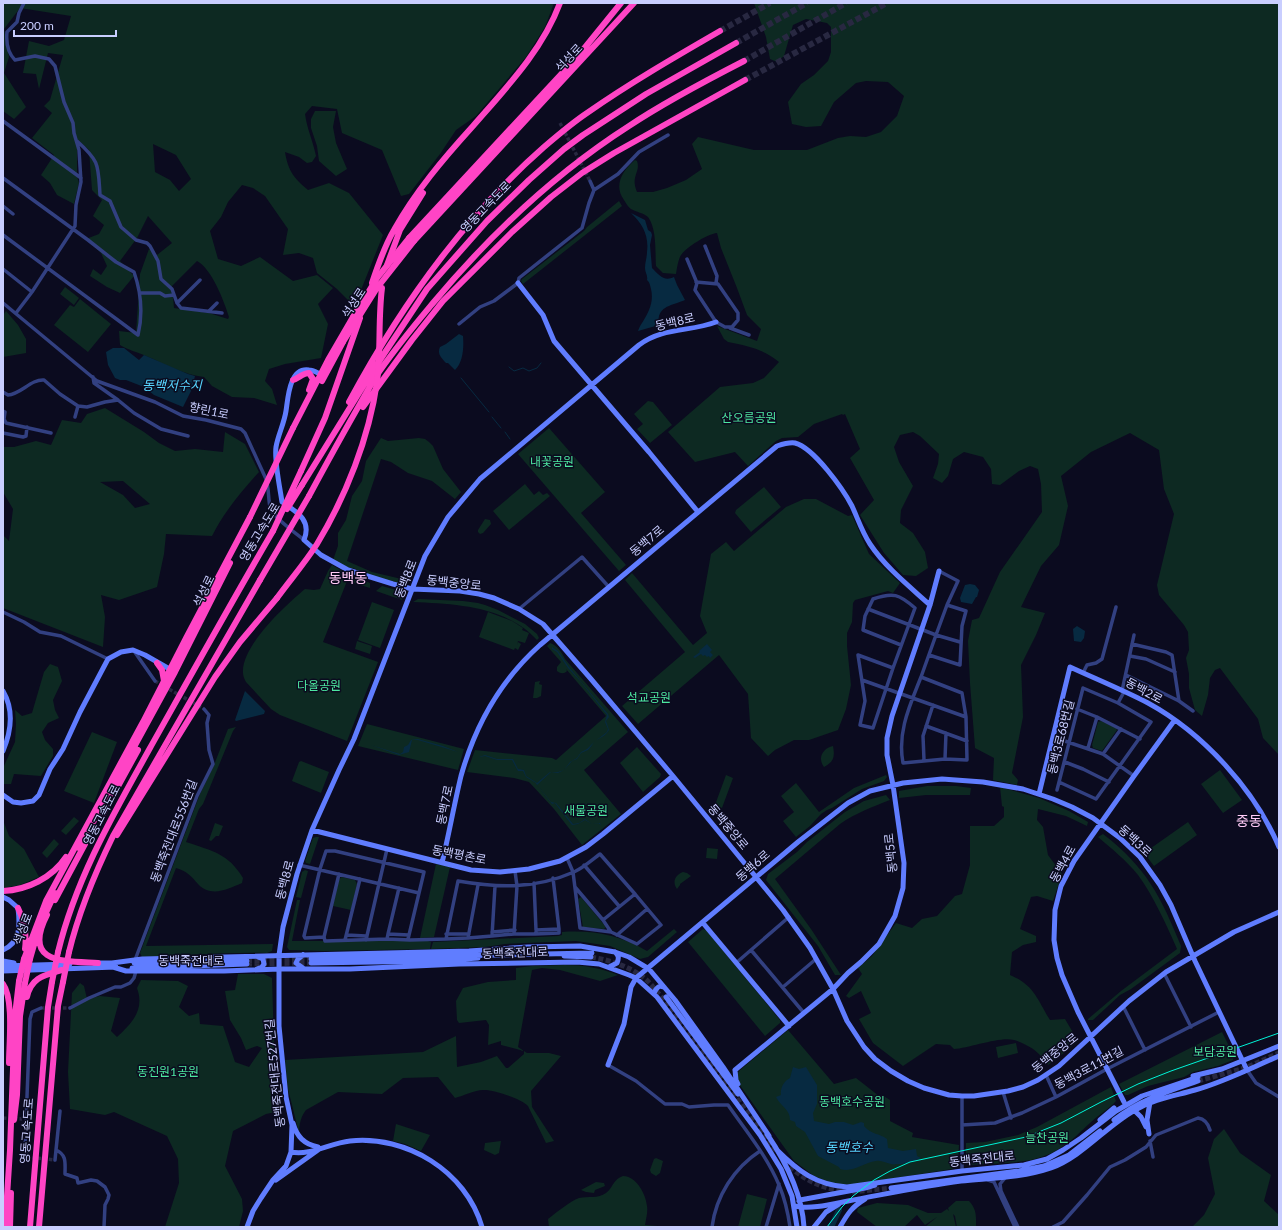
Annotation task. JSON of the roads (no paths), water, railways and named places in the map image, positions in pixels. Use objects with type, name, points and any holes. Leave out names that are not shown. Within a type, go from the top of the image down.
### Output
[{"type":"highway","points":[[273,531],[325,418],[381,259],[394,230],[414,197],[438,166],[520,71],[543,39],[554,19],[560,3]]},
{"type":"highway","points":[[100,862],[215,677],[236,648],[298,571],[317,543],[342,497],[361,449],[368,425],[377,382],[380,355],[380,310],[382,288],[386,266],[394,244],[418,199],[441,168],[523,73],[558,20],[565,3]]},
{"type":"highway","points":[[412,240],[578,56],[621,3]]},
{"type":"highway","name":"석성로","points":[[27,959],[49,904],[63,876],[103,807],[172,671],[198,628],[294,431],[342,340],[412,240],[634,3]]},
{"type":"highway","name":"영동고속도로","points":[[320,457],[362,379],[424,279],[478,212],[500,188],[529,160],[586,113],[639,79],[720,31]]},
{"type":"highway","name":"영동고속도로","points":[[30,1227],[48,1007],[62,935],[79,887],[110,821],[182,690],[273,531],[376,365],[427,289],[502,205],[554,158],[583,135],[646,94],[736,43]]},
{"type":"highway","name":"영동고속도로","points":[[39,1227],[58,1006],[69,952],[81,909],[100,862],[128,807],[376,377],[415,324],[446,286],[498,231],[538,193],[629,126],[744,61]]},
{"type":"highway","name":"영동고속도로","points":[[326,464],[362,409],[412,340],[443,301],[512,232],[551,197],[582,173],[614,153],[745,80]]},
{"type":"highway","points":[[293,380],[306,373],[313,379],[305,398],[302,412]]},
{"type":"highway","points":[[294,431],[302,412],[323,375]]},
{"type":"highway","points":[[172,671],[252,518]]},
{"type":"highway","points":[[83,848],[106,809],[181,670],[198,628]]},
{"type":"highway","points":[[157,662],[162,670],[164,682]]},
{"type":"highway","name":"석성로","points":[[5,1227],[15,1015],[27,959],[46,901],[164,682],[172,671]]},
{"type":"highway","points":[[98,963],[59,961],[49,957],[42,951],[40,940],[45,919],[103,807]]},
{"type":"highway","points":[[3,891],[23,889],[44,878],[62,863],[84,832]]},
{"type":"highway","points":[[18,908],[24,918],[27,959]]},
{"type":"highway","points":[[12,1145],[19,1097],[23,1024],[29,988],[37,979],[62,970]]},
{"type":"highway","name":"석성로","points":[[10,1227],[12,1145],[17,1095],[22,982]]},
{"type":"highway","points":[[3,984],[8,996],[10,1009],[9,1066],[12,1087]]},
{"type":"street","points":[[16,313],[32,292],[75,226],[81,178],[73,123],[64,102],[55,66],[49,59],[35,56],[14,60],[10,56],[7,32],[17,22],[24,3]]},
{"type":"street","points":[[4,122],[81,178]]},
{"type":"street","points":[[459,324],[480,307],[494,301],[518,283],[519,278],[582,228],[594,190],[618,174],[639,152],[668,135]]},
{"type":"street","points":[[75,140],[90,153],[97,163],[100,195],[110,201],[120,227],[136,240],[147,243],[150,246],[158,261],[161,279],[172,289],[177,303],[181,308],[222,312]]},
{"type":"street","points":[[3,178],[116,262],[134,272],[140,293],[138,335],[3,235]]},
{"type":"street","points":[[590,181],[594,190]]},
{"type":"street","points":[[3,206],[13,214]]},
{"type":"street","points":[[705,246],[717,276],[716,283],[738,313],[738,320],[736,324],[732,328],[725,327]]},
{"type":"street","name":"동백8로","points":[[687,259],[696,282],[695,290],[716,322],[725,327],[749,335]]},
{"type":"street","points":[[3,269],[32,292]]},
{"type":"street","points":[[177,303],[200,280]]},
{"type":"street","points":[[696,282],[716,283]]},
{"type":"street","points":[[518,283],[544,314],[554,341],[698,512]]},
{"type":"street","points":[[140,293],[160,293],[165,296],[174,295]]},
{"type":"street","name":"향린1로","points":[[3,303],[97,381],[155,402],[184,416],[241,429],[245,433],[269,485],[271,509],[276,516],[304,540]]},
{"type":"street","points":[[210,310],[217,303]]},
{"type":"street","name":"동백8로","points":[[279,969],[279,955],[283,927],[299,865],[312,830],[354,739],[422,565],[434,539],[448,516],[484,475],[639,345],[651,338],[671,331],[716,322]]},
{"type":"street","points":[[304,540],[307,530],[303,518],[282,502],[276,448],[286,413],[290,383],[300,372],[306,370],[323,375]]},
{"type":"street","points":[[93,377],[94,383],[134,413],[161,429],[188,436]]},
{"type":"street","points":[[3,399],[5,394],[15,394],[36,382],[44,380],[60,394],[78,406],[87,407],[118,400]]},
{"type":"street","points":[[75,417],[78,406]]},
{"type":"street","points":[[3,411],[5,412],[4,419],[6,423],[52,433]]},
{"type":"street","points":[[3,433],[23,437],[26,436],[27,428]]},
{"type":"street","name":"동백7로","points":[[442,863],[461,776],[469,750],[494,699],[510,676],[525,658],[552,634],[774,448],[786,443],[796,444],[809,452],[836,480],[849,502],[867,540],[884,563],[930,605]]},
{"type":"street","name":"동백중앙로","points":[[304,540],[321,555],[348,570],[412,589],[460,591],[494,598],[519,609],[542,624],[673,776],[789,917],[810,948],[833,989],[844,1015],[853,1031],[870,1053],[896,1075],[918,1086],[936,1092],[962,1096],[1003,1092],[1031,1084],[1066,1060],[1123,1006],[1164,974],[1193,955],[1241,928],[1279,912]]},
{"type":"street","points":[[519,609],[582,557],[608,586]]},
{"type":"street","points":[[921,677],[962,693],[966,716],[967,760],[946,759],[903,762],[901,752],[902,732],[913,698],[947,605],[958,582],[939,572]]},
{"type":"street","name":"동백5로","points":[[735,1070],[833,989],[879,944],[890,926],[898,907],[903,888],[904,863],[887,746],[889,728],[922,630],[939,572]]},
{"type":"street","points":[[893,668],[858,656],[865,701],[860,725],[873,728],[915,608],[904,598],[888,594],[874,599],[865,616],[863,630],[901,645]]},
{"type":"street","points":[[929,655],[960,665],[960,642],[966,611],[947,605]]},
{"type":"street","points":[[1082,673],[1087,665],[1096,663],[1102,659],[1116,607]]},
{"type":"street","points":[[868,609],[922,630],[960,642]]},
{"type":"street","points":[[3,612],[40,632],[61,636],[108,659]]},
{"type":"street","points":[[1059,782],[1096,798],[1121,766],[1151,722],[1118,703],[1123,692],[1134,635]]},
{"type":"street","points":[[1132,644],[1170,654],[1175,672],[1179,701]]},
{"type":"street","points":[[3,795],[13,802],[21,803],[32,801],[39,795],[50,769],[63,749],[75,720],[108,659],[120,652],[133,650],[145,654],[172,671]]},
{"type":"street","points":[[133,650],[155,681]]},
{"type":"street","points":[[1130,656],[1146,659],[1175,672]]},
{"type":"street","name":"동백2로","points":[[1039,794],[1070,667],[1148,704],[1174,721],[1211,752],[1236,779],[1255,803],[1279,847]]},
{"type":"street","points":[[1126,675],[1179,701],[1193,711]]},
{"type":"street","points":[[862,680],[966,716]]},
{"type":"street","name":"동백3로68번길","points":[[1057,790],[1083,688],[1118,703]]},
{"type":"street","points":[[3,691],[10,708],[10,723],[9,737],[3,751]]},
{"type":"street","points":[[924,760],[923,736],[933,705]]},
{"type":"street","name":"동백죽전대로556번길","points":[[135,960],[197,796],[213,764],[209,750],[207,723],[209,715],[204,709]]},
{"type":"street","points":[[1077,709],[1097,717],[1140,739]]},
{"type":"street","points":[[1088,748],[1097,717]]},
{"type":"street","name":"동백4로","points":[[1124,1102],[1076,1008],[1059,967],[1055,949],[1054,926],[1056,902],[1065,877],[1078,855],[1174,721]]},
{"type":"street","points":[[926,726],[967,741]]},
{"type":"street","points":[[1103,754],[1121,729]]},
{"type":"street","points":[[946,733],[946,759]]},
{"type":"street","points":[[1053,736],[1103,754],[1134,776]]},
{"type":"street","points":[[1065,762],[1083,769],[1108,782]]},
{"type":"street","name":"동백평촌로","points":[[312,830],[442,863],[477,870],[515,871],[540,867],[567,858],[586,847],[673,776]]},
{"type":"street","name":"동백3로","points":[[893,785],[911,781],[942,779],[976,780],[1010,786],[1039,794],[1072,807],[1093,818],[1120,838],[1140,857],[1152,873],[1171,905],[1247,1070]]},
{"type":"street","name":"동백6로","points":[[636,978],[649,969],[756,877],[842,806],[870,791],[893,785]]},
{"type":"street","points":[[366,938],[387,849]]},
{"type":"street","points":[[366,938],[325,940],[324,937],[305,938],[304,936],[326,851],[330,850],[424,872],[408,939],[410,940]]},
{"type":"street","points":[[446,939],[458,881],[478,885],[495,886],[517,886],[534,883],[573,872],[600,854],[660,925],[637,944],[610,932],[580,928],[573,872],[567,858]]},
{"type":"street","points":[[299,865],[419,893]]},
{"type":"street","points":[[584,865],[619,906]]},
{"type":"street","points":[[514,932],[517,886],[515,871]]},
{"type":"street","points":[[324,937],[339,874]]},
{"type":"street","points":[[347,935],[366,938],[410,940],[446,939],[559,929],[553,878]]},
{"type":"street","points":[[345,940],[360,879]]},
{"type":"street","points":[[534,883],[536,932]]},
{"type":"street","points":[[469,936],[478,885]]},
{"type":"street","points":[[492,934],[495,886]]},
{"type":"street","points":[[575,887],[603,920],[610,932]]},
{"type":"street","points":[[387,939],[399,888]]},
{"type":"street","points":[[603,920],[634,894]]},
{"type":"street","points":[[3,897],[18,908],[20,926],[18,935],[12,943],[3,950]]},
{"type":"street","points":[[616,935],[647,909]]},
{"type":"street","points":[[736,962],[789,917]]},
{"type":"street","points":[[703,923],[789,1026]]},
{"type":"street","points":[[388,934],[409,935]]},
{"type":"street","points":[[446,934],[469,936]]},
{"type":"street","name":"동백죽전대로","points":[[112,965],[135,960],[469,951],[528,947],[580,946],[615,952],[629,957],[649,969],[675,1000],[743,1096],[769,1136],[792,1178],[802,1208],[804,1227]]},
{"type":"street","points":[[751,950],[804,1013]]},
{"type":"street","points":[[609,967],[617,963],[619,958],[615,952]]},
{"type":"street","points":[[304,955],[298,959],[296,963],[300,967],[306,969]]},
{"type":"street","name":"동백죽전대로","points":[[592,955],[491,958],[435,961],[311,961],[592,955]]},
{"type":"street","points":[[255,956],[260,957],[264,961],[262,967],[255,971]]},
{"type":"street","points":[[783,987],[816,959]]},
{"type":"street","points":[[3,961],[35,965]]},
{"type":"street","points":[[435,961],[459,964]]},
{"type":"street","name":"동백죽전대로","points":[[3,971],[62,970],[112,965],[247,962]]},
{"type":"street","name":"동백죽전대로","points":[[3,966],[98,963],[112,965],[126,971],[255,971],[279,969],[350,969],[459,964],[577,962],[599,964],[609,967],[636,978],[654,994],[760,1135],[781,1169],[792,1196],[795,1206],[797,1227]]},
{"type":"street","name":"동백죽전대로527번길","points":[[247,1227],[257,1205],[270,1184],[286,1166],[291,1152],[292,1125],[286,1097],[279,1026],[279,969]]},
{"type":"street","points":[[70,1008],[115,987],[130,984],[136,971]]},
{"type":"street","points":[[1164,974],[1190,1027]]},
{"type":"street","points":[[636,978],[631,987],[624,1024],[608,1065],[636,1081],[665,1104],[682,1104],[689,1108],[728,1105],[760,1151],[779,1184],[787,1208],[790,1227]]},
{"type":"street","points":[[654,994],[654,990],[660,986],[664,987]]},
{"type":"street","name":"동백죽전대로","points":[[666,997],[769,1136]]},
{"type":"street","points":[[1123,1006],[1145,1050]]},
{"type":"street","points":[[27,1157],[25,1148],[24,1119],[30,1020],[32,1012],[41,1008]]},
{"type":"street","name":"동백3로11번길","points":[[962,1124],[988,1124],[1011,1118],[1056,1097],[1107,1069],[1220,1012]]},
{"type":"street","points":[[1081,1138],[1107,1113],[1124,1102],[1146,1091],[1222,1069],[1279,1046]]},
{"type":"street","points":[[1265,1052],[1260,1060],[1262,1062],[1266,1062]]},
{"type":"street","points":[[889,1181],[865,1188],[800,1200],[795,1206],[802,1208],[826,1205],[961,1181],[1005,1178],[1052,1168],[1084,1149],[1110,1126],[1134,1110],[1150,1102],[1167,1096],[1195,1090],[1223,1080],[1279,1056]]},
{"type":"street","points":[[717,1059],[727,1067],[735,1070],[736,1080],[743,1096]]},
{"type":"street","points":[[1222,1069],[1226,1071],[1227,1075],[1227,1077],[1223,1080]]},
{"type":"street","points":[[1247,1070],[1256,1083],[1279,1097]]},
{"type":"street","points":[[1046,1075],[1056,1097]]},
{"type":"street","name":"동백죽전대로","points":[[889,1181],[962,1171],[1024,1165],[1047,1159],[1081,1138],[1116,1111],[1142,1096],[1198,1079],[1128,1109],[1070,1155],[1044,1166],[1021,1171],[891,1188]]},
{"type":"street","points":[[1003,1092],[1011,1118]]},
{"type":"street","points":[[962,1096],[962,1171]]},
{"type":"street","points":[[1150,1102],[1147,1116],[1153,1157]]},
{"type":"street","points":[[56,1160],[60,1110]]},
{"type":"street","points":[[1134,1110],[1143,1120],[1149,1134]]},
{"type":"street","points":[[290,1114],[295,1130],[301,1139],[310,1145],[321,1148]]},
{"type":"street","points":[[1053,1227],[1063,1222],[1110,1167],[1146,1147],[1150,1140],[1156,1135],[1193,1119],[1202,1118],[1208,1124],[1210,1130]]},
{"type":"street","points":[[291,1152],[299,1153],[342,1142],[366,1140],[394,1144],[414,1151],[430,1160],[453,1179],[472,1204],[482,1227]]},
{"type":"street","points":[[1072,1157],[1079,1147]]},
{"type":"street","points":[[270,1184],[321,1148]]},
{"type":"street","points":[[56,1150],[62,1152],[66,1159],[65,1174],[77,1178],[78,1183],[91,1180],[97,1181],[105,1188],[109,1195],[105,1204],[104,1227]]},
{"type":"street","points":[[777,1150],[802,1172],[823,1183],[847,1187],[889,1181]]},
{"type":"street","points":[[712,1227],[717,1205],[727,1184],[742,1165],[760,1151]]},
{"type":"street","points":[[1021,1171],[1037,1172]]},
{"type":"street","points":[[1005,1178],[1000,1184],[1001,1191],[1018,1227]]},
{"type":"street","points":[[987,1180],[994,1182],[1015,1227]]},
{"type":"street","points":[[766,1227],[779,1184]]},
{"type":"street","points":[[826,1205],[823,1203],[824,1199],[836,1193]]},
{"type":"street","points":[[840,1227],[847,1213],[868,1197]]},
{"type":"street","points":[[814,1227],[826,1212],[845,1202]]},
{"type":"water","points":[[631,213],[645,220],[648,230],[651,232],[652,235],[650,245],[652,268],[664,278],[667,279],[674,277],[685,300],[662,310],[659,325],[638,331],[647,315],[652,294],[645,270],[647,256],[646,236],[639,221]]},
{"type":"water","points":[[459,334],[463,336],[463,350],[460,363],[455,370],[441,357],[439,354],[439,349]]},
{"type":"water","name":"동백저수지","points":[[113,348],[124,348],[139,360],[144,355],[195,376],[191,391],[183,407],[154,395],[144,387],[126,380],[115,378],[108,365],[106,352]]},
{"type":"water","points":[[965,585],[975,585],[979,590],[977,597],[972,604],[961,602],[960,598]]},
{"type":"water","points":[[1077,626],[1085,631],[1084,638],[1081,642],[1074,641],[1073,629]]},
{"type":"water","points":[[707,644],[712,650],[710,652],[713,655],[710,658],[709,656],[703,656],[701,654],[695,658],[693,657],[700,652],[699,651]]},
{"type":"water","points":[[552,647],[558,651],[569,667],[608,714],[609,717],[606,721],[609,730],[608,732],[594,742],[607,732],[608,729],[605,722],[607,715],[568,668],[557,652],[552,649]]},
{"type":"water","points":[[245,691],[265,711],[264,714],[236,721],[235,720]]},
{"type":"water","points":[[418,739],[458,752],[418,740],[412,740],[409,752],[399,755],[371,745],[400,754],[411,740]]},
{"type":"water","points":[[594,742],[588,750],[581,753],[577,759],[572,761],[564,770],[570,762],[577,758],[581,752],[587,749]]},
{"type":"water","points":[[485,755],[497,759],[513,759],[518,769],[524,770],[526,776],[537,783],[551,772],[537,785],[526,777],[523,771],[518,771],[512,760],[497,760],[485,756],[479,757]]},
{"type":"water","points":[[537,785],[551,802],[556,803],[573,824],[579,823],[585,819],[592,824],[585,820],[578,824],[572,825],[555,803],[552,804]]},
{"type":"water","name":"동백호수","points":[[793,1067],[799,1069],[806,1067],[817,1085],[817,1104],[813,1113],[814,1121],[829,1124],[844,1122],[853,1125],[861,1122],[864,1123],[864,1126],[870,1131],[887,1139],[888,1148],[903,1151],[916,1149],[917,1156],[921,1158],[912,1162],[893,1164],[876,1161],[854,1169],[845,1170],[840,1169],[839,1167],[818,1156],[805,1132],[796,1126],[795,1122],[790,1120],[787,1110],[776,1097],[781,1095],[782,1087],[790,1078]]},
{"type":"waterway","points":[[509,367],[514,371],[523,368],[529,371],[537,368],[541,363]]},
{"type":"waterway","points":[[461,378],[489,412]]},
{"type":"waterway","points":[[492,417],[501,428]]},
{"type":"waterway","points":[[505,432],[510,439]]},
{"type":"waterway","points":[[831,1227],[839,1210]]},
{"type":"tunnel","points":[[720,31],[770,3]]},
{"type":"tunnel","points":[[736,43],[807,3]]},
{"type":"tunnel","points":[[744,61],[846,3]]},
{"type":"tunnel","points":[[745,80],[887,3]]},
{"type":"tunnel","points":[[560,123],[590,181]]},
{"type":"tunnel","points":[[155,681],[204,709]]},
{"type":"tunnel","points":[[591,957],[625,967],[648,981],[661,996],[777,1152]]},
{"type":"tunnel","points":[[247,961],[311,959]]},
{"type":"tunnel","points":[[247,964],[311,963]]},
{"type":"tunnel","points":[[41,1008],[70,1008]]},
{"type":"tunnel","points":[[1198,1081],[1245,1068],[1279,1053]]},
{"type":"tunnel","points":[[3,1118],[22,1119]]},
{"type":"tunnel","points":[[27,1157],[55,1160]]},
{"type":"tunnel","points":[[785,1161],[797,1173],[812,1182],[827,1188],[844,1191]]},
{"type":"tunnel","points":[[852,1192],[891,1188]]},
{"type":"tram line","points":[[827,1227],[842,1207],[853,1196],[874,1180],[910,1162],[1026,1137],[1061,1123],[1138,1084],[1279,1033]]},
{"type":"district","name":"동백동","points":[[348,578]]},
{"type":"district","name":"중동","points":[[1249,821]]},
{"type":"park label","name":"산오름공원","points":[[749,418]]},
{"type":"park label","name":"내꽃공원","points":[[552,462]]},
{"type":"park label","name":"다올공원","points":[[319,686]]},
{"type":"park label","name":"석교공원","points":[[649,698]]},
{"type":"park label","name":"새물공원","points":[[586,811]]},
{"type":"park label","name":"보담공원","points":[[1215,1052]]},
{"type":"park label","name":"동진원1공원","points":[[168,1072]]},
{"type":"park label","name":"동백호수공원","points":[[852,1102]]},
{"type":"park label","name":"늘찬공원","points":[[1047,1138]]}]
